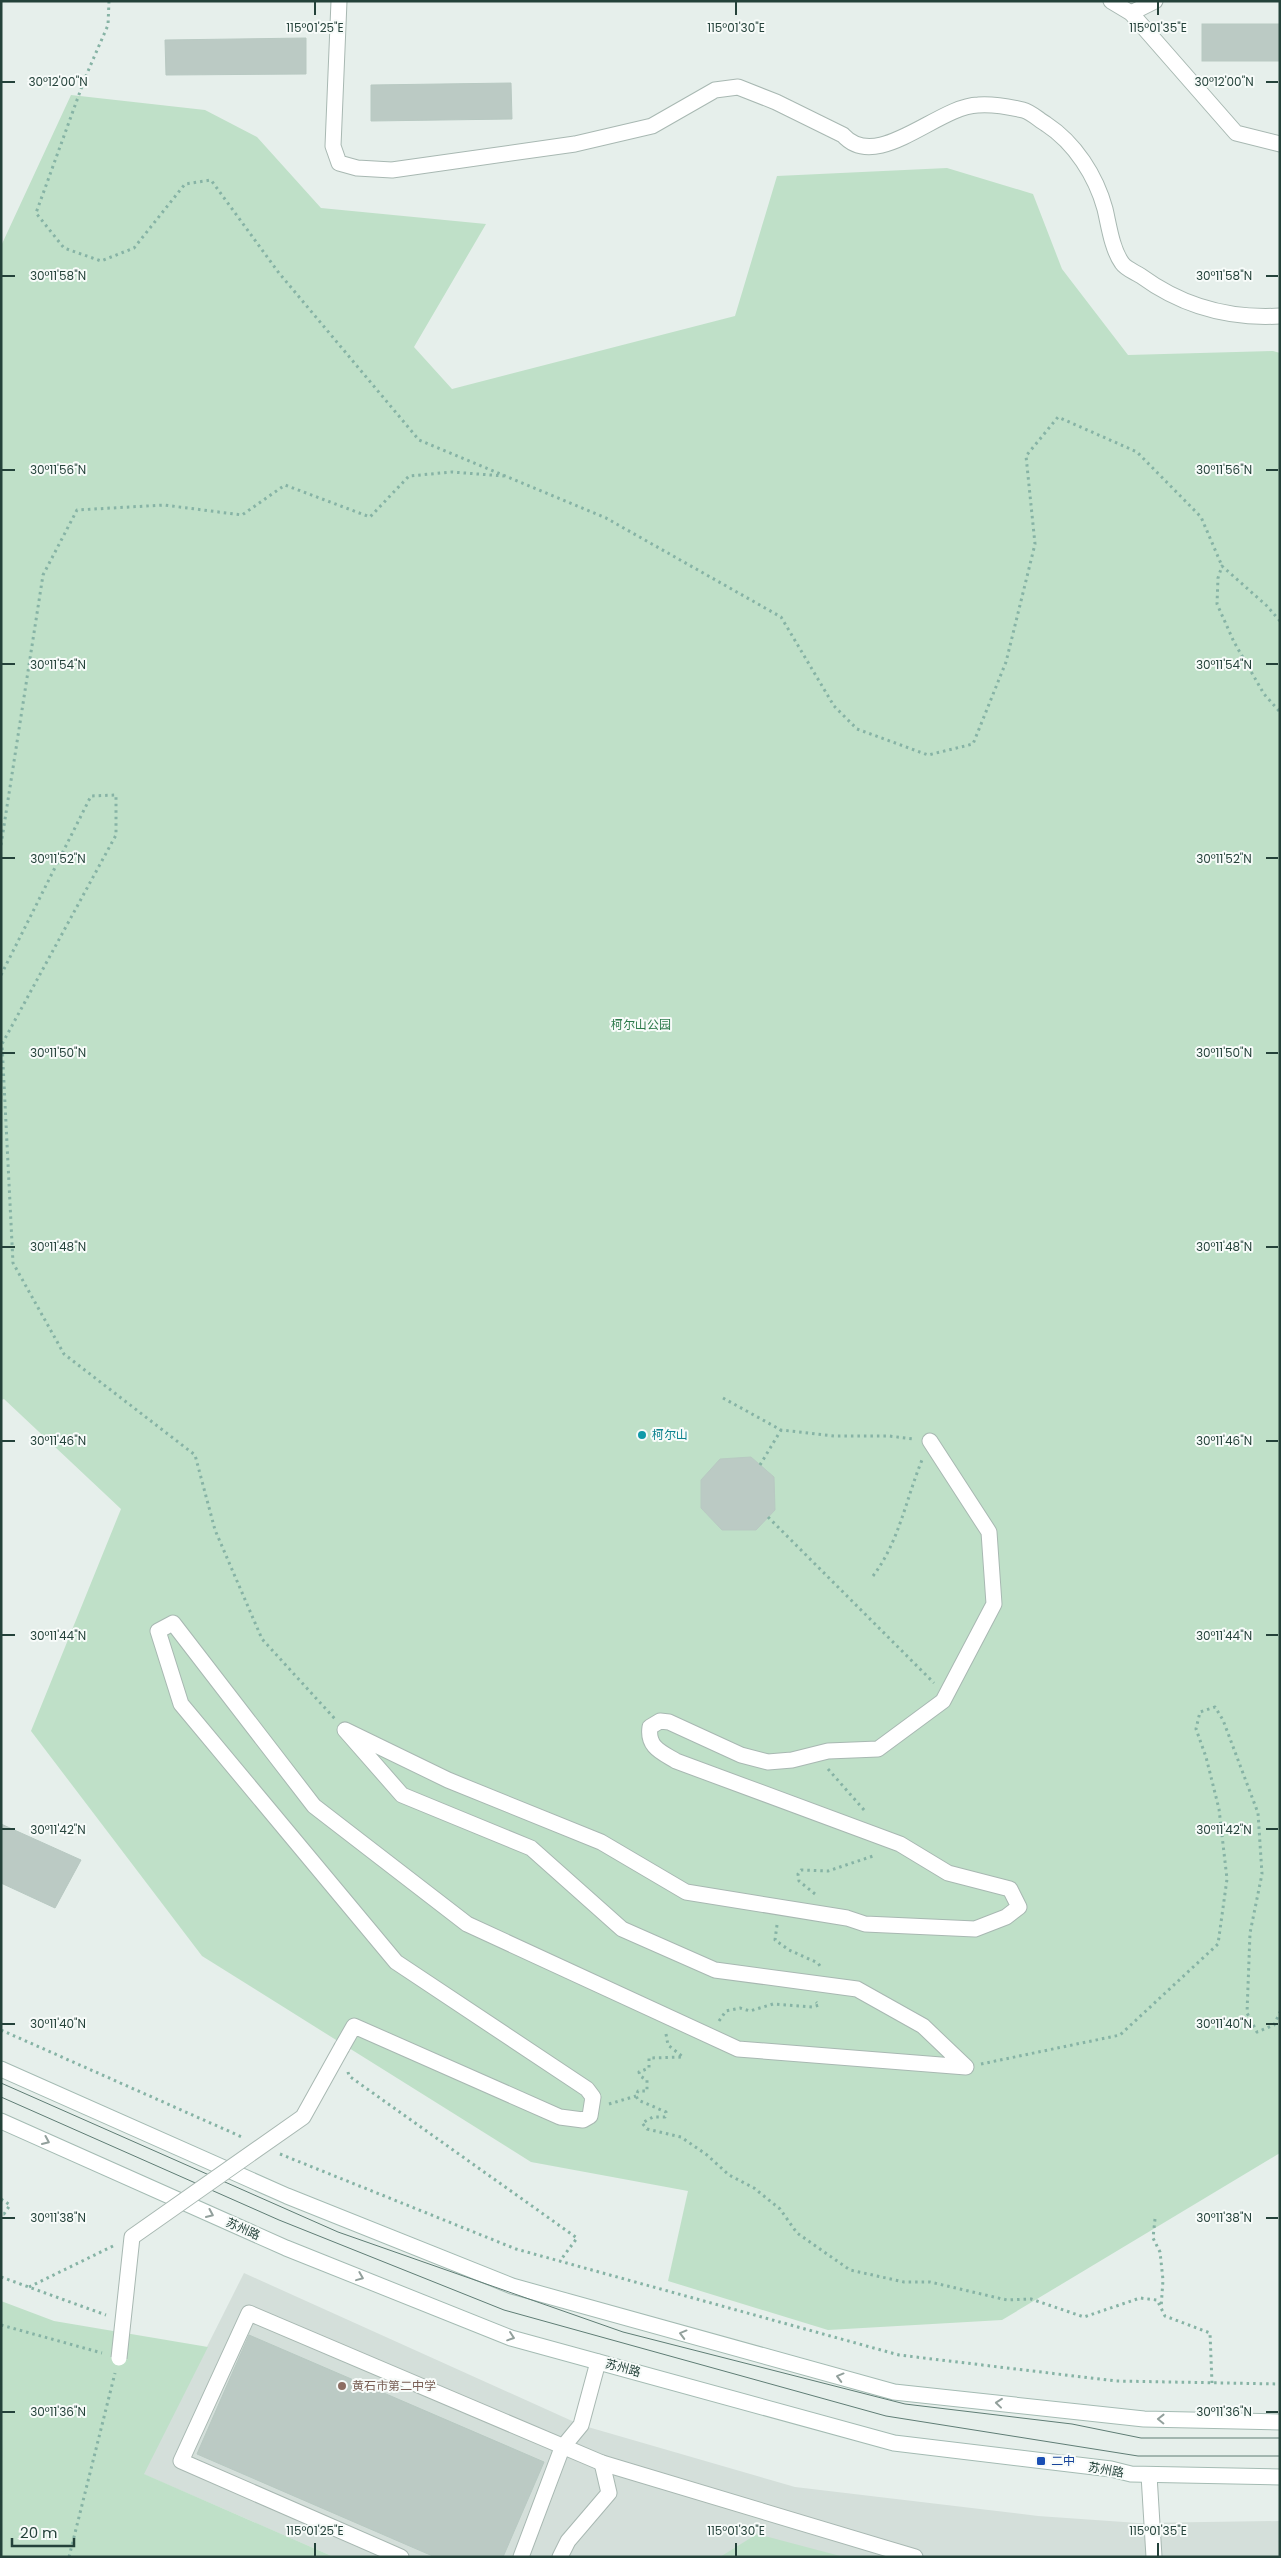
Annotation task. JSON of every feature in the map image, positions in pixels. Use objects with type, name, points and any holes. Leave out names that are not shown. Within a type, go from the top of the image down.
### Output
[{"type":"street","points":[[339,1],[333,146],[339,163],[358,168],[392,170],[575,144],[652,126],[715,90],[738,87],[776,102],[843,134],[849,142],[870,147],[887,145],[943,116],[976,104],[1024,110],[1062,137],[1094,177],[1122,264],[1163,291],[1226,314],[1256,317],[1280,316]]},
{"type":"street","points":[[1111,1],[1131,13],[1236,133],[1280,144]]},
{"type":"street","points":[[1131,13],[1155,1]]},
{"type":"street","points":[[345,1730],[448,1780],[601,1842],[686,1892],[847,1918],[865,1924],[975,1929],[1006,1917],[1019,1907],[1010,1889],[948,1873],[900,1844],[676,1761],[653,1747],[648,1736],[650,1727],[660,1721],[669,1722],[741,1754],[768,1762],[792,1760],[828,1751],[878,1749],[943,1701],[994,1604],[989,1532],[930,1441]]},
{"type":"street","points":[[119,2358],[132,2237],[303,2117],[354,2026],[560,2117],[583,2120],[590,2116],[593,2097],[587,2089],[396,1962],[181,1704],[158,1631],[173,1623],[314,1806],[467,1924],[738,2049],[966,2067]]},
{"type":"street","points":[[345,1730],[402,1795],[531,1848],[622,1929],[715,1970],[857,1989],[923,2026],[966,2067]]},
{"type":"street","points":[[1,2069],[287,2196],[512,2286],[894,2392],[1144,2419],[1280,2422]]},
{"type":"street","name":"苏州路","points":[[1,2121],[286,2248],[511,2338],[894,2444],[1149,2475],[1280,2477]]},
{"type":"street","points":[[401,2557],[181,2461],[249,2313],[562,2448],[602,2463],[915,2557]]},
{"type":"street","points":[[521,2557],[562,2448],[581,2425],[598,2362]]},
{"type":"street","points":[[560,2557],[568,2541],[609,2493],[602,2463]]},
{"type":"street","points":[[1149,2475],[1154,2557]]},
{"type":"path","points":[[109,1],[108,26],[85,78],[36,214],[64,248],[101,261],[134,248],[185,184],[211,180],[278,273],[419,440],[606,518],[781,617],[834,706],[857,729],[928,755],[973,744],[1006,662],[1035,544],[1026,456],[1058,417],[1137,452],[1201,517],[1222,566],[1267,606],[1280,621]]},
{"type":"path","points":[[1,845],[43,575],[77,510],[164,505],[242,515],[285,485],[370,516],[409,476],[452,472],[508,477]]},
{"type":"path","points":[[1222,566],[1218,578],[1217,604],[1234,642],[1264,694],[1280,712]]},
{"type":"path","points":[[1,975],[91,796],[116,795],[116,835],[2,1044],[13,1263],[64,1354],[195,1455],[215,1530],[262,1639],[345,1730]]},
{"type":"path","points":[[723,1398],[781,1430],[834,1436],[889,1436],[930,1441],[910,1488],[894,1542],[884,1562],[873,1576]]},
{"type":"path","points":[[760,1465],[781,1430]]},
{"type":"path","points":[[768,1517],[946,1695]]},
{"type":"path","points":[[966,2067],[1120,2034],[1218,1944],[1227,1879],[1218,1809],[1206,1757],[1196,1729],[1200,1712],[1216,1707],[1223,1720],[1258,1813],[1262,1874],[1250,1933],[1247,2013],[1257,2032],[1274,2025],[1280,2012]]},
{"type":"path","points":[[828,1751],[828,1771],[866,1812]]},
{"type":"path","points":[[820,1902],[812,1890],[799,1881],[798,1874],[801,1870],[828,1871],[848,1866],[856,1860],[888,1852],[900,1844]]},
{"type":"path","points":[[800,1911],[788,1920],[778,1924],[775,1940],[789,1950],[818,1963],[836,1986]]},
{"type":"path","points":[[690,2026],[714,2025],[726,2011],[740,2008],[750,2011],[773,2004],[812,2007],[819,2005],[803,1991],[803,1982]]},
{"type":"path","points":[[592,2110],[636,2096],[638,2091],[647,2091],[647,2080],[640,2076],[639,2072],[649,2068],[649,2058],[683,2056],[668,2045],[665,2029],[671,2017]]},
{"type":"path","points":[[1,2030],[246,2139]]},
{"type":"path","points":[[342,2047],[349,2076],[577,2238],[560,2261]]},
{"type":"path","points":[[636,2096],[638,2100],[666,2112],[665,2117],[653,2117],[642,2123],[646,2129],[681,2137],[707,2155],[728,2175],[754,2188],[780,2209],[796,2233],[850,2270],[904,2282],[930,2282],[1007,2300],[1031,2300],[1084,2317],[1140,2298],[1157,2300],[1165,2316],[1210,2333],[1212,2383]]},
{"type":"path","points":[[273,2151],[516,2249],[898,2355],[1116,2380],[1280,2384]]},
{"type":"path","points":[[1,2199],[10,2205],[4,2214],[1,2213]]},
{"type":"path","points":[[1155,2219],[1153,2238],[1160,2252],[1163,2280],[1161,2308]]},
{"type":"path","points":[[28,2288],[132,2237]]},
{"type":"path","points":[[1,2277],[123,2321]]},
{"type":"path","points":[[1,2325],[119,2358],[69,2557]]},
{"type":"shaded area","name":"黄石市第二中学","points":[[244,2273],[581,2425],[795,2487],[1038,2516],[1138,2523],[1280,2521],[1280,2557],[334,2557],[143,2474]]},
{"type":"green space","name":"柯尔山公园","points":[[71,95],[205,110],[257,137],[321,208],[486,224],[414,347],[452,389],[735,316],[777,176],[947,168],[1033,194],[1062,269],[1128,355],[1273,351],[1280,353],[1280,2153],[1002,2320],[828,2330],[668,2281],[688,2191],[531,2162],[202,1956],[31,1731],[121,1509],[4,1399],[1,1400],[1,246]]},
{"type":"green space","points":[[1,2301],[54,2321],[208,2347],[144,2474],[334,2557],[1,2557]]},
{"type":"green space","points":[[757,2534],[844,2557],[720,2557]]},
{"type":"building","points":[[1202,24],[1280,24],[1280,61],[1202,61]]},
{"type":"building","points":[[306,38],[306,74],[166,75],[165,40]]},
{"type":"building","points":[[511,83],[512,119],[371,121],[371,85]]},
{"type":"building","points":[[751,1457],[774,1477],[775,1510],[756,1530],[722,1530],[701,1508],[701,1480],[720,1459]]},
{"type":"building","points":[[1,1824],[81,1860],[55,1908],[1,1883]]},
{"type":"building","points":[[249,2335],[544,2462],[503,2557],[435,2557],[197,2454]]},
{"type":"tram line","points":[[1,2083],[338,2232],[623,2332],[905,2404],[1072,2424],[1141,2438],[1280,2438]]},
{"type":"tram line","points":[[1,2097],[279,2220],[504,2310],[886,2416],[1138,2456],[1280,2456]]},
{"type":"place","name":"柯尔山","points":[[642,1435]]},
{"type":"place","name":"黄石市第二中学","points":[[342,2386]]},
{"type":"place","name":"二中","points":[[1041,2461]]}]
